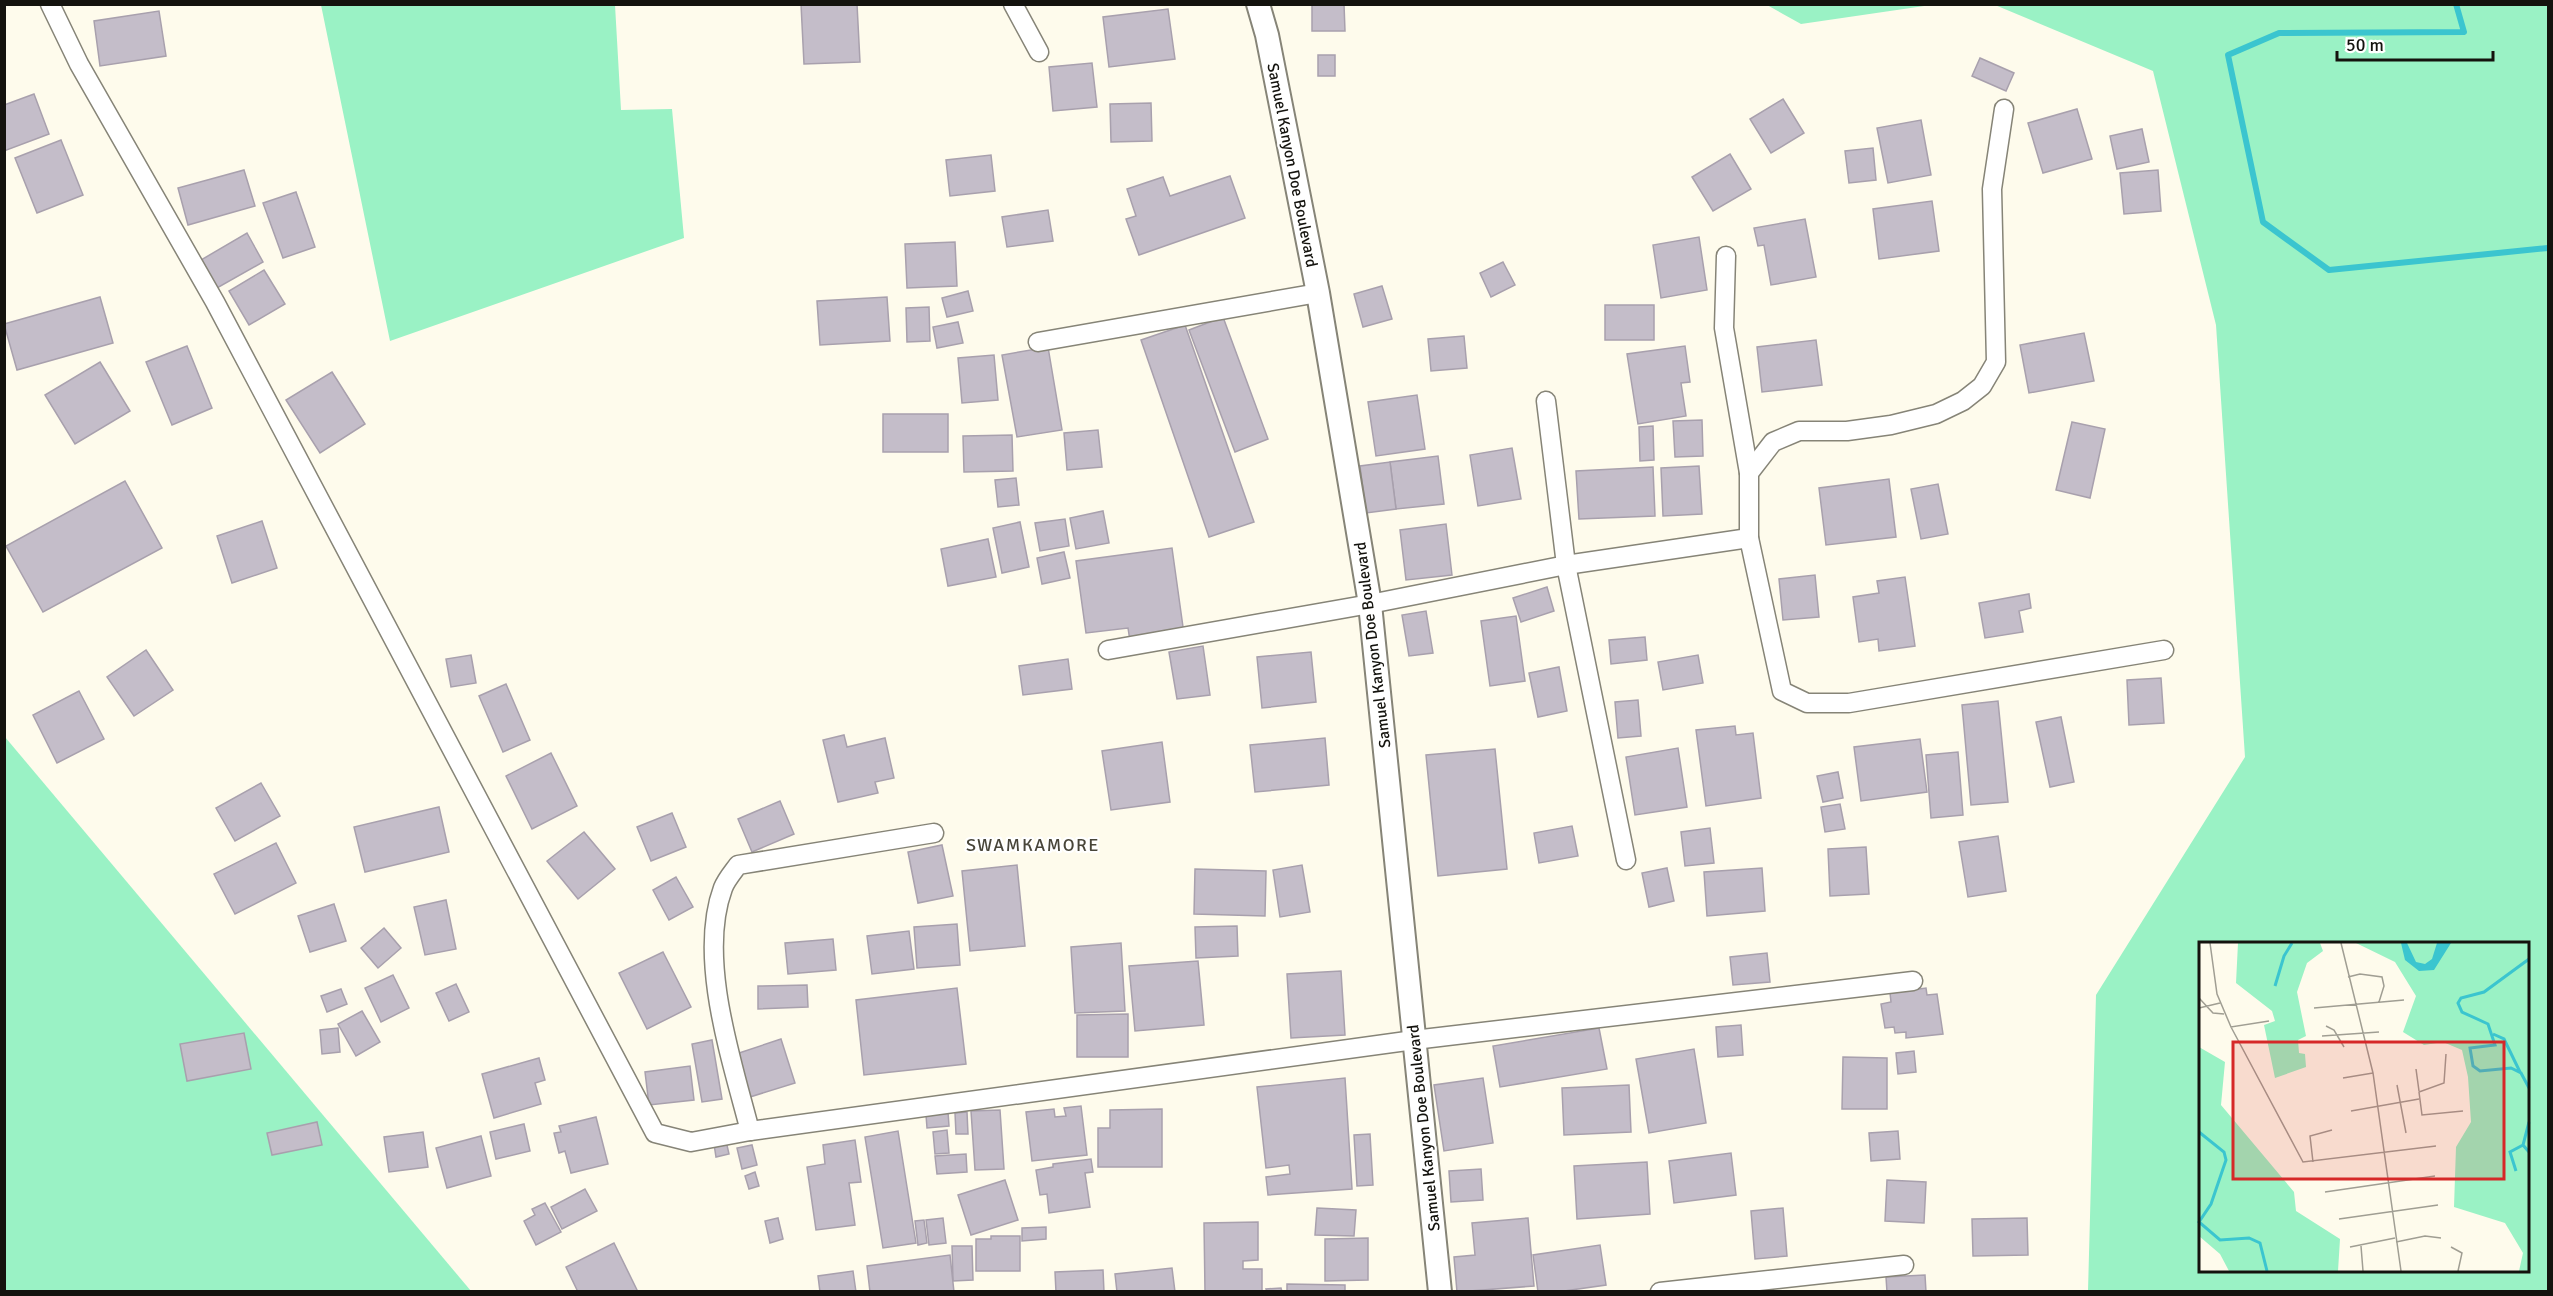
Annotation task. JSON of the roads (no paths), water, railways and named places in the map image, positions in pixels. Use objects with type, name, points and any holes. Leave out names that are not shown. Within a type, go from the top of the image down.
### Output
[{"type":"street","points":[[50,4],[80,64],[215,302],[655,1133],[691,1142],[750,1131],[1414,1040],[1913,981]]},
{"type":"street","points":[[1013,4],[1039,52]]},
{"type":"street","name":"Samuel Kanyon Doe Boulevard","points":[[1258,4],[1267,35],[1318,293],[1370,604],[1440,1292]]},
{"type":"street","points":[[1749,472],[1773,442],[1800,431],[1847,430],[1891,425],[1936,414],[1964,401],[1982,386],[1996,362],[1992,189],[2004,109]]},
{"type":"street","points":[[1726,256],[1724,328],[1749,472],[1749,538],[1782,691],[1807,703],[1850,703],[2164,651]]},
{"type":"street","points":[[1038,342],[1318,293]]},
{"type":"street","points":[[1546,401],[1566,565],[1626,860]]},
{"type":"street","points":[[1108,651],[1370,604],[1566,565],[1749,538]]},
{"type":"street","points":[[750,1131],[721,1016],[712,936],[723,887],[738,865],[934,833]]},
{"type":"street","points":[[1659,1292],[1904,1265]]},
{"type":"waterway","points":[[2456,4],[2464,32],[2279,33],[2228,55],[2263,222],[2329,270],[2548,248]]},
{"type":"district","name":"SWAMKAMORE","points":[[1033,845]]}]
